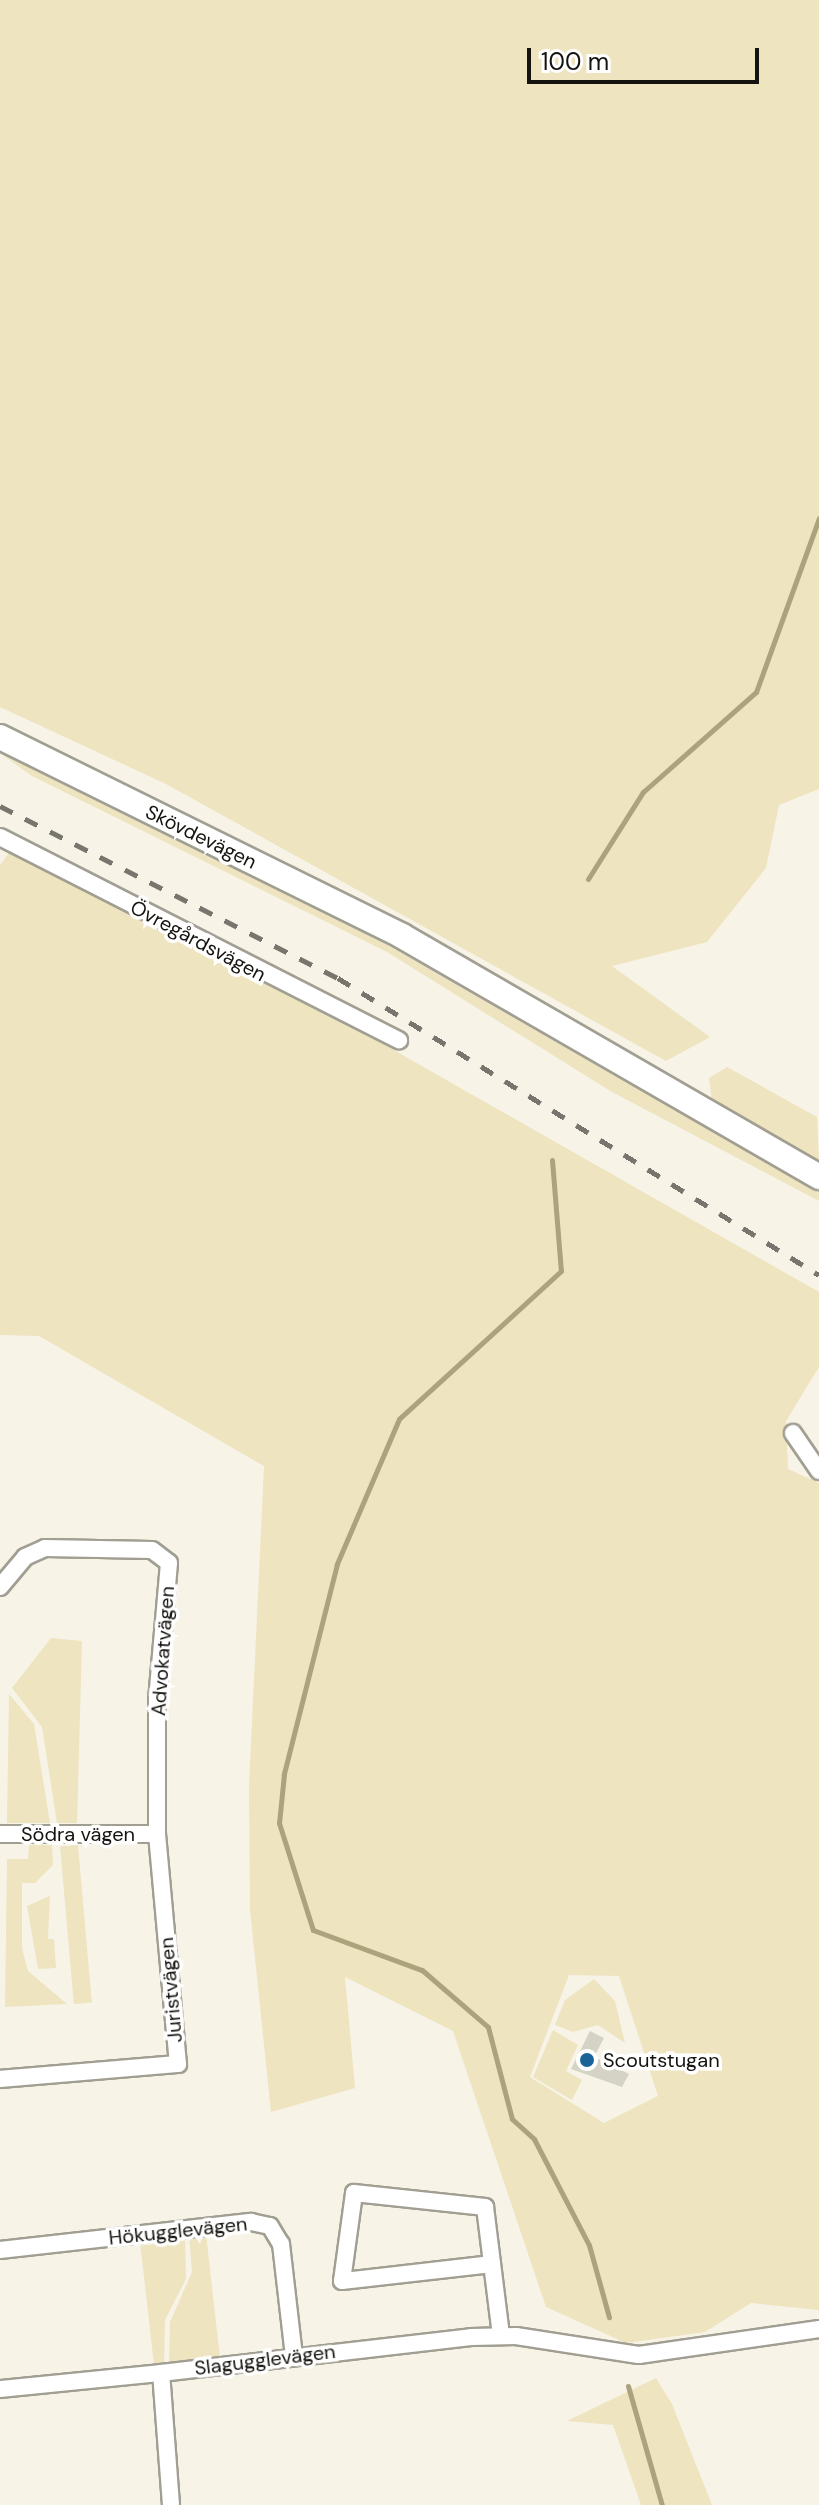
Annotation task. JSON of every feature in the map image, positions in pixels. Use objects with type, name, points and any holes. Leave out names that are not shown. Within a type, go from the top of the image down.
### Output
[{"type":"main road","name":"Skövdevägen","points":[[0,737],[402,936],[819,1177]]},
{"type":"street","name":"Övregårdsvägen","points":[[0,837],[399,1040]]},
{"type":"street","points":[[793,1433],[819,1471]]},
{"type":"street","name":"Advokatvägen","points":[[0,1587],[25,1557],[45,1548],[162,1552],[169,1563],[157,1834]]},
{"type":"street","name":"Södra vägen","points":[[0,1834],[157,1834]]},
{"type":"street","name":"Juristvägen","points":[[0,2079],[178,2064],[157,1834]]},
{"type":"street","points":[[492,2264],[342,2281],[354,2193],[485,2207],[501,2335]]},
{"type":"street","name":"Hökugglevägen","points":[[0,2250],[251,2222],[270,2226],[281,2244],[294,2356]]},
{"type":"street","name":"Slagugglevägen","points":[[161,2373],[501,2335],[639,2355],[819,2329]]},
{"type":"street","points":[[0,2389],[161,2373],[171,2505]]},
{"type":"shaded area","points":[[0,0],[819,0],[819,789],[779,805],[766,868],[707,942],[612,966],[710,1037],[666,1061],[166,784],[0,707]]},
{"type":"shaded area","points":[[0,753],[382,942],[819,1193],[819,1201],[612,1092],[387,952],[32,776]]},
{"type":"shaded area","points":[[11,850],[355,1028],[819,1292],[819,1367],[786,1421],[788,1469],[819,1483],[819,2310],[751,2303],[705,2332],[626,2343],[546,2307],[453,2031],[345,1977],[355,2088],[271,2112],[250,1910],[249,1786],[264,1466],[39,1336],[0,1335],[0,865]],"holes":[[[569,1975],[619,1976],[658,2096],[604,2123],[530,2077]]]},
{"type":"shaded area","points":[[727,1067],[817,1117],[819,1162],[712,1100],[709,1078]]},
{"type":"shaded area","points":[[51,1638],[82,1641],[77,1823],[57,1823],[42,1727],[12,1688]]},
{"type":"shaded area","points":[[9,1694],[34,1724],[50,1823],[7,1823]]},
{"type":"shaded area","points":[[29,1845],[52,1845],[53,1865],[35,1883],[22,1883],[22,1948],[28,1971],[67,2004],[5,2007],[7,1859],[28,1859]]},
{"type":"shaded area","points":[[78,1845],[92,2002],[74,2004],[60,1847]]},
{"type":"shaded area","points":[[50,1896],[48,1939],[54,1939],[56,1968],[38,1969],[27,1906]]},
{"type":"shaded area","points":[[594,1979],[615,2001],[625,2043],[598,2025],[573,2032],[555,2025],[565,2000]]},
{"type":"shaded area","points":[[553,2030],[578,2045],[566,2071],[582,2080],[572,2100],[533,2077]]},
{"type":"shaded area","points":[[206,2234],[220,2358],[169,2364],[170,2322],[192,2272],[189,2236]]},
{"type":"shaded area","points":[[185,2237],[186,2279],[165,2320],[164,2364],[154,2365],[140,2242]]},
{"type":"shaded area","points":[[656,2378],[672,2404],[712,2505],[641,2505],[613,2425],[567,2421]]},
{"type":"building","name":"Scoutstugan","points":[[590,2031],[604,2038],[594,2057],[629,2074],[622,2087],[571,2069]]},
{"type":"waterway","points":[[588,879],[643,792],[756,692],[819,518]]},
{"type":"waterway","points":[[552,1160],[561,1271],[399,1419],[337,1564],[284,1774],[279,1823],[313,1930],[422,1970],[488,2027],[512,2119],[534,2139],[589,2245],[609,2317]]},
{"type":"waterway","points":[[628,2386],[662,2505]]},
{"type":"railway","points":[[0,806],[338,978],[819,1275]]},
{"type":"place","name":"Scoutstugan","points":[[587,2060]]}]
